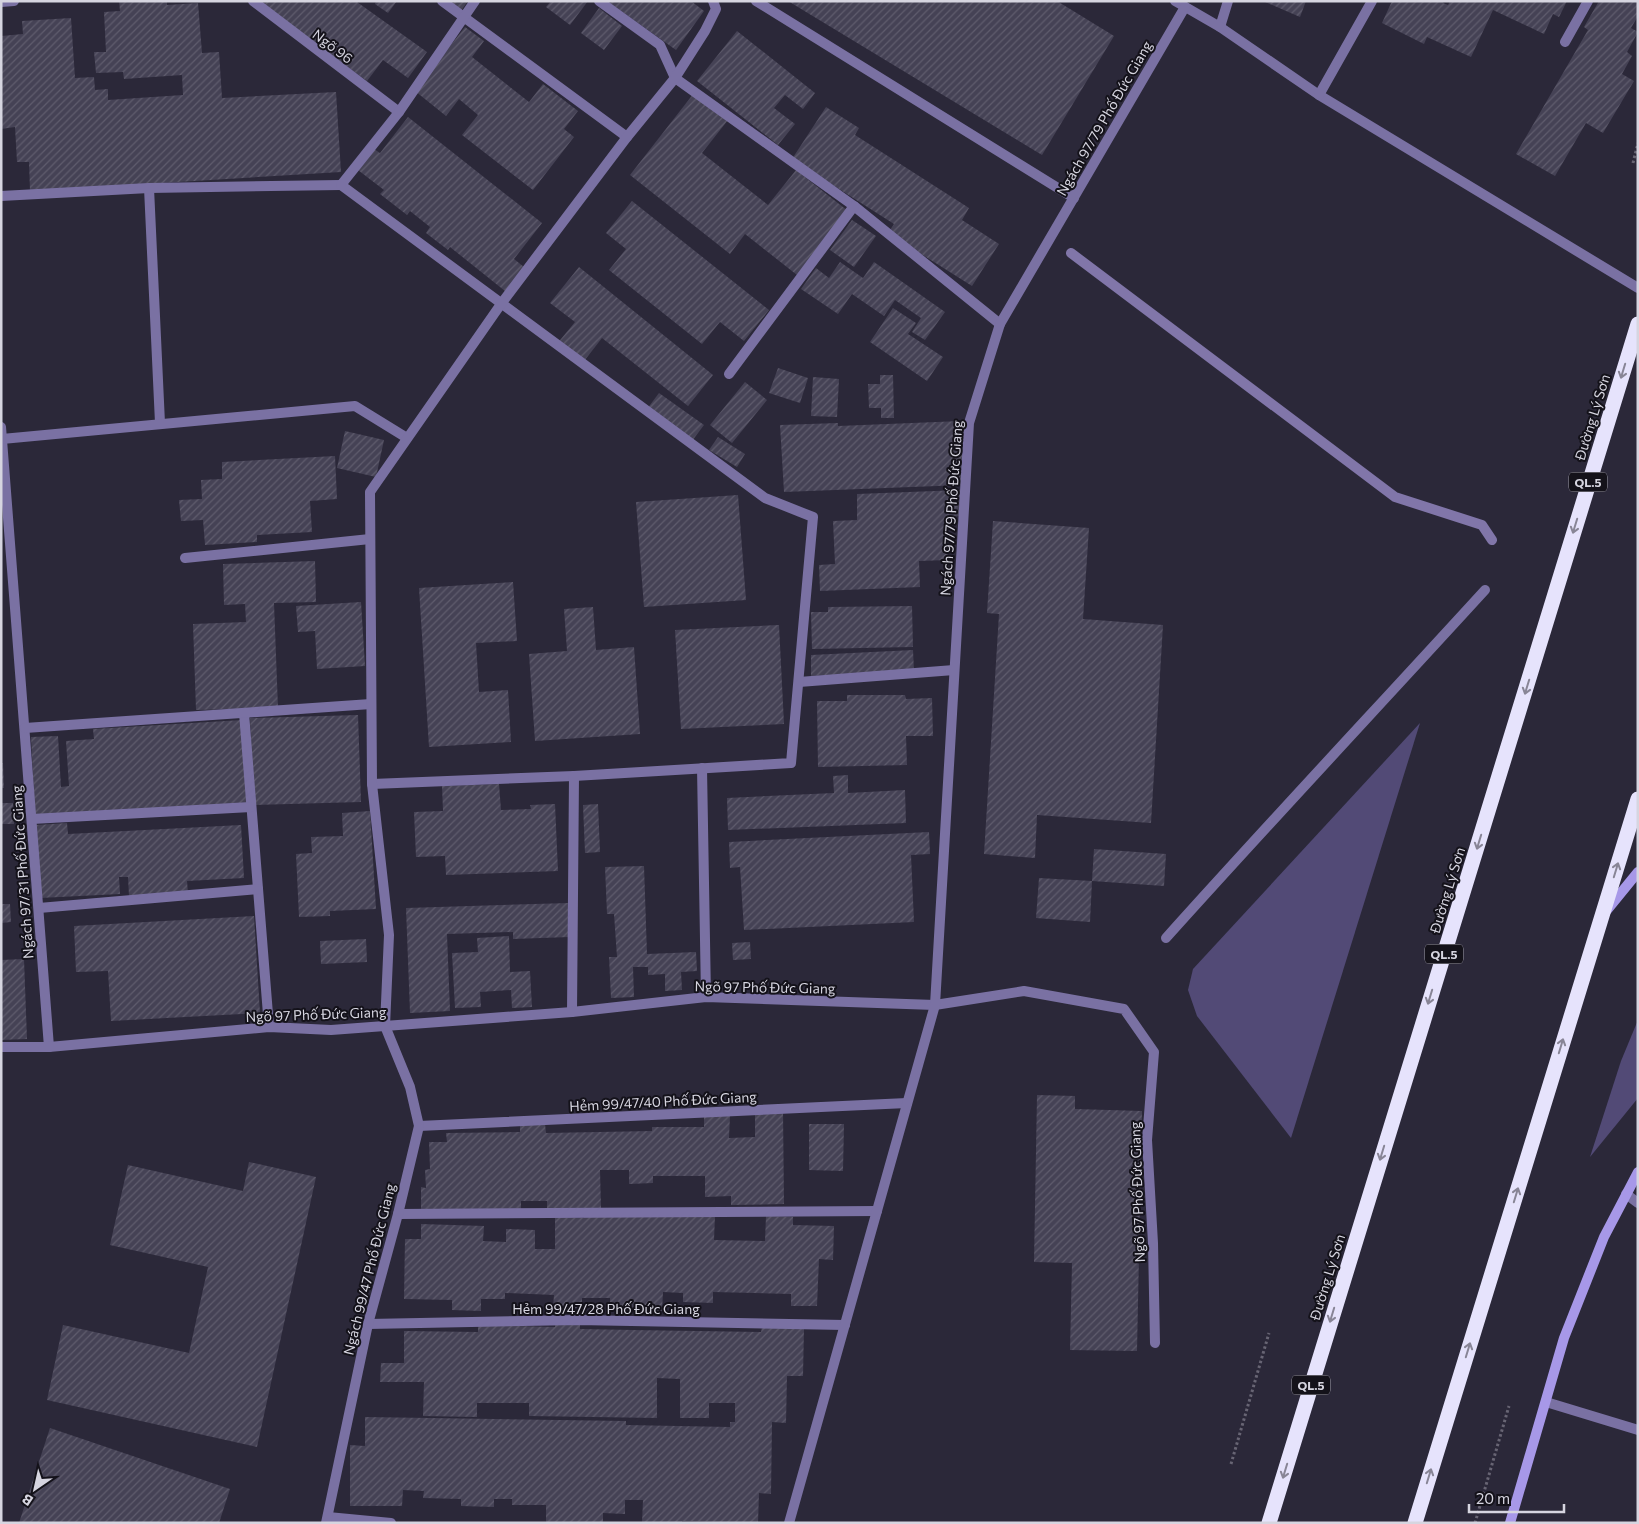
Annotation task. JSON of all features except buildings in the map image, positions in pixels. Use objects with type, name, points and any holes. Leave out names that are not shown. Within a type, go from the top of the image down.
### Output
[{"type":"highway","name":"Đường Lý Sơn","points":[[1269,1523],[1638,324]]},
{"type":"highway","points":[[1415,1523],[1638,798]]},
{"type":"street","points":[[1,2],[14,1]]},
{"type":"street","name":"Ngõ 96","points":[[253,1],[398,112]]},
{"type":"street","points":[[442,1],[627,137]]},
{"type":"street","points":[[340,185],[398,112],[475,1]]},
{"type":"street","points":[[599,1],[660,45],[675,78],[854,206],[1000,324]]},
{"type":"street","points":[[385,1026],[389,935],[372,784],[370,492],[501,304],[627,137],[675,78],[709,24],[716,9],[713,1]]},
{"type":"street","points":[[756,1],[1074,198]]},
{"type":"street","points":[[1175,1],[1220,27],[1319,95],[1638,288]]},
{"type":"street","points":[[1220,27],[1228,1]]},
{"type":"street","points":[[1319,95],[1372,1]]},
{"type":"street","points":[[1565,42],[1588,1]]},
{"type":"street","name":"Ngách 97/79 Phố Đức Giang","points":[[789,1523],[935,1005],[969,423],[1000,324],[1185,7]]},
{"type":"street","points":[[1,196],[149,188],[340,185],[765,498],[813,517],[791,763],[574,776],[372,784]]},
{"type":"street","points":[[149,188],[160,423]]},
{"type":"street","points":[[730,374],[854,206]]},
{"type":"street","points":[[2,439],[355,406],[407,438]]},
{"type":"street","name":"Ngách 97/31 Phố Đức Giang","points":[[1,427],[49,1047]]},
{"type":"street","points":[[185,558],[370,539]]},
{"type":"street","points":[[1166,938],[1485,590]]},
{"type":"street","points":[[799,682],[954,670]]},
{"type":"street","points":[[25,728],[371,704]]},
{"type":"street","points":[[244,713],[269,1027]]},
{"type":"street","points":[[702,768],[706,997]]},
{"type":"street","points":[[572,1012],[574,776]]},
{"type":"street","points":[[32,820],[252,807]]},
{"type":"street","points":[[1602,916],[1638,872]]},
{"type":"street","points":[[39,908],[258,889]]},
{"type":"street","name":"Ngõ 97 Phố Đức Giang","points":[[1,1047],[49,1047],[269,1027],[331,1030],[572,1012],[706,997],[935,1005],[1024,991],[1124,1009],[1154,1052],[1147,1140],[1153,1244],[1155,1343]]},
{"type":"street","name":"Ngách 99/47 Phố Đức Giang","points":[[327,1520],[368,1324],[398,1214],[419,1126],[410,1087],[385,1026]]},
{"type":"street","name":"Hẻm 99/47/40 Phố Đức Giang","points":[[419,1126],[907,1103]]},
{"type":"street","points":[[1510,1523],[1564,1338],[1604,1237],[1638,1172]]},
{"type":"street","points":[[1626,1194],[1638,1203]]},
{"type":"street","points":[[398,1214],[877,1211]]},
{"type":"street","name":"Hẻm 99/47/28 Phố Đức Giang","points":[[368,1324],[578,1320],[845,1325]]},
{"type":"street","points":[[1546,1402],[1638,1430]]},
{"type":"street","points":[[327,1520],[391,1523]]},
{"type":"path","points":[[1633,163],[1638,144]]},
{"type":"path","points":[[1231,1464],[1269,1333]]},
{"type":"path","points":[[1476,1523],[1509,1406]]},
{"type":"shaded area","points":[[1420,723],[1291,1138],[1197,1016],[1188,990],[1193,969]]},
{"type":"shaded area","points":[[1638,1020],[1638,1098],[1590,1157],[1621,1061]]},
{"type":"waterway","points":[[1071,253],[1395,497],[1482,525],[1492,540]]}]
